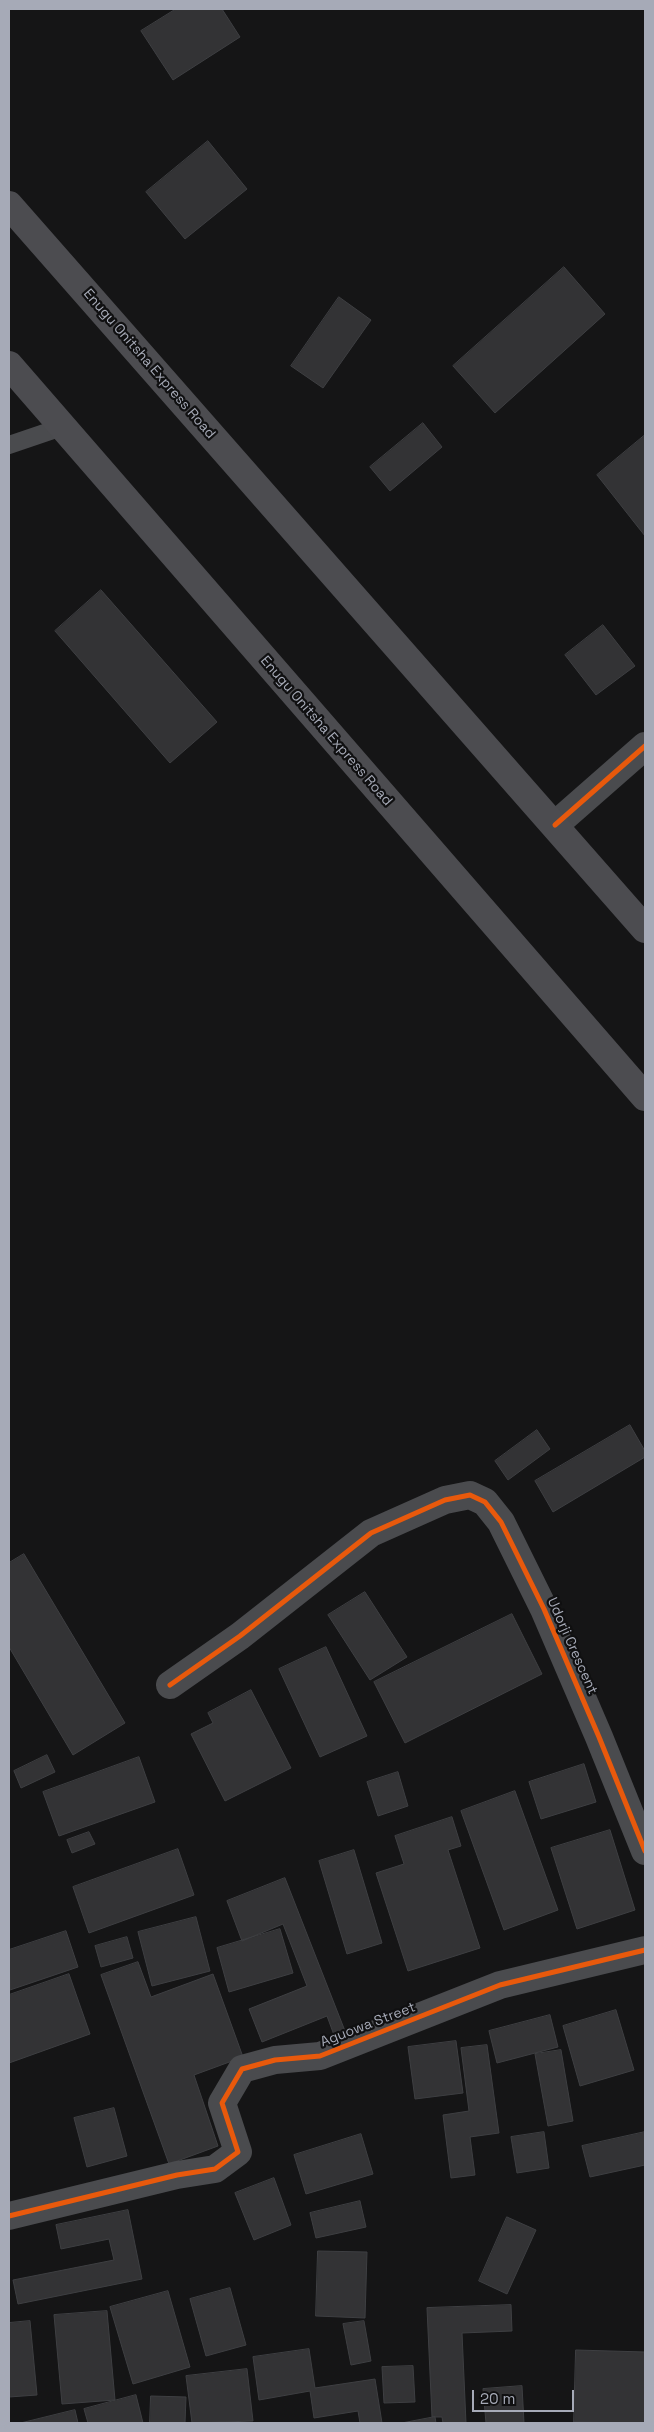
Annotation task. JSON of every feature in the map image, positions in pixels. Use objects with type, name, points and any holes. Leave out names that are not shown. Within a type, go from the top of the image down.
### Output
[{"type":"highway","name":"Enugu Onitsha Express Road","points":[[9,205],[555,825],[645,930]]},
{"type":"highway","name":"Enugu Onitsha Express Road","points":[[9,365],[645,1096]]},
{"type":"street","points":[[555,825],[645,746]]},
{"type":"street","name":"Udorji Crescent","points":[[170,1685],[240,1636],[371,1533],[445,1500],[470,1495],[485,1502],[500,1522],[544,1609],[645,1851]]},
{"type":"street","name":"Aguowa Street","points":[[9,2216],[177,2175],[215,2169],[238,2152],[222,2103],[242,2069],[275,2060],[320,2056],[500,1985],[643,1959]]},
{"type":"lane","points":[[9,445],[62,427]]},
{"type":"building","points":[[176,9],[222,9],[240,37],[173,80],[141,31]]},
{"type":"building","points":[[208,141],[247,189],[185,239],[146,192]]},
{"type":"building","points":[[564,267],[605,314],[495,413],[453,366]]},
{"type":"building","points":[[339,297],[371,320],[323,388],[291,366]]},
{"type":"building","points":[[423,423],[442,447],[390,491],[370,467]]},
{"type":"building","points":[[645,435],[645,536],[597,475]]},
{"type":"building","points":[[101,590],[217,722],[170,763],[55,631]]},
{"type":"building","points":[[603,625],[635,666],[596,695],[565,655]]},
{"type":"building","points":[[630,1425],[645,1451],[645,1457],[553,1512],[535,1481]]},
{"type":"building","points":[[537,1430],[550,1449],[508,1480],[495,1461]]},
{"type":"building","points":[[24,1554],[125,1723],[73,1755],[9,1647],[9,1563]]},
{"type":"building","points":[[365,1592],[407,1657],[370,1680],[328,1615]]},
{"type":"building","points":[[512,1614],[542,1674],[405,1743],[374,1682]]},
{"type":"building","points":[[326,1647],[367,1736],[320,1757],[279,1669]]},
{"type":"building","points":[[251,1690],[291,1768],[225,1801],[191,1734],[213,1723],[208,1713]]},
{"type":"building","points":[[47,1755],[55,1772],[21,1788],[14,1771]]},
{"type":"building","points":[[139,1757],[155,1802],[59,1836],[43,1792]]},
{"type":"building","points":[[584,1764],[596,1802],[541,1819],[529,1782]]},
{"type":"building","points":[[398,1772],[408,1806],[378,1816],[367,1782]]},
{"type":"building","points":[[515,1791],[558,1910],[504,1930],[461,1811]]},
{"type":"building","points":[[452,1817],[461,1846],[448,1850],[480,1948],[408,1971],[376,1873],[404,1864],[395,1836]]},
{"type":"building","points":[[610,1830],[635,1910],[577,1929],[551,1848]]},
{"type":"building","points":[[89,1832],[95,1844],[72,1853],[67,1840]]},
{"type":"building","points":[[178,1849],[194,1895],[89,1933],[73,1887]]},
{"type":"building","points":[[354,1850],[382,1943],[347,1954],[319,1861]]},
{"type":"building","points":[[285,1878],[345,2031],[334,2035],[327,2016],[262,2042],[249,2009],[307,1986],[283,1924],[242,1941],[227,1901]]},
{"type":"building","points":[[196,1917],[210,1971],[152,1986],[138,1932]]},
{"type":"building","points":[[280,1929],[293,1973],[229,1992],[217,1948]]},
{"type":"building","points":[[66,1931],[78,1967],[10,1990],[9,1950]]},
{"type":"building","points":[[127,1937],[133,1958],[101,1967],[95,1946]]},
{"type":"building","points":[[138,1962],[151,1997],[213,1974],[243,2057],[194,2075],[218,2146],[169,2164],[101,1975]]},
{"type":"building","points":[[69,1974],[90,2034],[9,2063],[9,1995]]},
{"type":"building","points":[[616,2010],[634,2070],[580,2086],[563,2026]]},
{"type":"building","points":[[550,2015],[558,2047],[497,2063],[489,2031]]},
{"type":"building","points":[[456,2041],[463,2093],[415,2099],[408,2047]]},
{"type":"building","points":[[487,2045],[499,2133],[470,2137],[475,2175],[451,2178],[443,2115],[469,2111],[461,2048]]},
{"type":"building","points":[[561,2050],[573,2121],[548,2126],[535,2054]]},
{"type":"building","points":[[114,2108],[127,2156],[87,2167],[74,2118]]},
{"type":"building","points":[[544,2132],[549,2168],[517,2173],[511,2137]]},
{"type":"building","points":[[645,2132],[645,2165],[590,2177],[582,2146]]},
{"type":"building","points":[[361,2134],[373,2174],[306,2194],[294,2155]]},
{"type":"building","points":[[274,2178],[291,2225],[254,2240],[235,2193]]},
{"type":"building","points":[[360,2201],[366,2227],[316,2238],[310,2213]]},
{"type":"building","points":[[128,2210],[142,2279],[18,2304],[13,2280],[114,2260],[109,2239],[61,2249],[56,2225]]},
{"type":"building","points":[[507,2217],[536,2230],[507,2294],[479,2281]]},
{"type":"building","points":[[318,2251],[367,2252],[365,2318],[316,2316]]},
{"type":"building","points":[[230,2288],[246,2345],[206,2356],[190,2299]]},
{"type":"building","points":[[168,2291],[190,2367],[133,2384],[110,2307]]},
{"type":"building","points":[[511,2305],[512,2331],[462,2333],[466,2423],[443,2423],[442,2417],[432,2417],[427,2308]]},
{"type":"building","points":[[107,2311],[115,2400],[62,2404],[54,2315]]},
{"type":"building","points":[[30,2321],[37,2395],[9,2397],[9,2323]]},
{"type":"building","points":[[364,2321],[371,2361],[351,2365],[343,2324]]},
{"type":"building","points":[[309,2349],[315,2388],[375,2379],[382,2423],[360,2423],[358,2411],[314,2418],[310,2391],[259,2400],[253,2357]]},
{"type":"building","points":[[576,2350],[645,2352],[645,2423],[574,2422]]},
{"type":"building","points":[[413,2366],[415,2402],[384,2403],[382,2367]]},
{"type":"building","points":[[247,2369],[253,2421],[192,2423],[186,2376]]},
{"type":"building","points":[[522,2386],[524,2423],[486,2423],[483,2389]]},
{"type":"building","points":[[136,2395],[143,2423],[88,2423],[84,2409]]},
{"type":"building","points":[[151,2396],[186,2397],[185,2423],[150,2423]]},
{"type":"building","points":[[75,2410],[78,2423],[21,2423]]},
{"type":"building","points":[[435,2417],[436,2423],[402,2423]]},
{"type":"cycle path","points":[[555,825],[645,746]]},
{"type":"cycle path","points":[[170,1685],[240,1636],[371,1533],[445,1500],[470,1495],[485,1502],[501,1522],[544,1609],[645,1851]]},
{"type":"cycle path","points":[[9,2216],[177,2175],[215,2169],[238,2152],[222,2103],[242,2069],[275,2060],[320,2056],[500,1985],[645,1950]]}]
